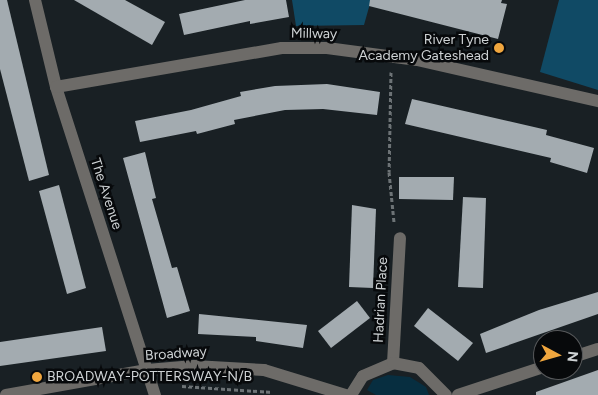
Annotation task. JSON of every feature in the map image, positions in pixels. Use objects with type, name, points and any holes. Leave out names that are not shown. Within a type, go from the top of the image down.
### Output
[{"type":"street","name":"The Avenue","points":[[35,0],[56,87],[155,395]]},
{"type":"street","name":"Millway","points":[[56,87],[282,48],[328,48],[392,56],[466,70],[598,102]]},
{"type":"street","name":"Hadrian Place","points":[[393,363],[400,238]]},
{"type":"street","points":[[583,354],[598,349]]},
{"type":"street","points":[[351,395],[363,376],[393,363],[420,368],[446,395]]},
{"type":"street","name":"Broadway","points":[[6,395],[147,370],[194,366],[264,370],[346,395]]},
{"type":"street","points":[[458,395],[533,370]]},
{"type":"path","points":[[392,56],[389,172],[392,216],[400,238]]},
{"type":"path","points":[[178,386],[240,388],[284,395]]},
{"type":"shaded area","points":[[292,0],[371,0],[364,25],[296,26]]},
{"type":"shaded area","points":[[559,0],[598,0],[598,90],[540,72]]},
{"type":"shaded area","points":[[388,375],[410,377],[426,387],[429,395],[376,395],[367,390],[373,380]]},
{"type":"building","points":[[0,0],[7,0],[49,175],[29,181],[0,69]]},
{"type":"building","points":[[74,0],[125,0],[165,22],[152,45]]},
{"type":"building","points":[[245,0],[286,0],[289,17],[250,24],[250,21],[184,35],[179,14]]},
{"type":"building","points":[[370,0],[502,0],[501,3],[507,4],[498,39],[369,6]]},
{"type":"building","points":[[327,84],[380,92],[377,115],[323,109],[285,110],[234,120],[235,124],[197,134],[196,131],[140,142],[135,121],[191,110],[241,96],[240,92],[275,86]]},
{"type":"building","points":[[412,99],[547,130],[546,135],[594,148],[587,173],[550,162],[551,158],[405,124]]},
{"type":"building","points":[[145,152],[156,198],[152,199],[172,268],[177,267],[190,311],[167,318],[123,158]]},
{"type":"building","points":[[399,177],[454,177],[453,200],[399,199]]},
{"type":"building","points":[[59,185],[86,288],[67,294],[39,191]]},
{"type":"building","points":[[463,197],[486,198],[483,288],[458,287]]},
{"type":"building","points":[[352,205],[376,209],[373,288],[349,287]]},
{"type":"building","points":[[598,292],[598,314],[552,330],[533,330],[533,337],[486,353],[480,334],[539,310]]},
{"type":"building","points":[[357,301],[370,318],[331,348],[318,331]]},
{"type":"building","points":[[428,308],[473,343],[458,361],[414,326]]},
{"type":"building","points":[[199,314],[307,325],[303,348],[256,341],[256,337],[198,334]]},
{"type":"building","points":[[102,327],[106,351],[0,366],[0,342]]},
{"type":"building","points":[[598,370],[598,395],[536,395],[536,392],[570,380],[583,380],[583,375]]},
{"type":"place","name":"River Tyne Academy Gateshead","points":[[499,48]]},
{"type":"place","name":"BROADWAY-POTTERSWAY-N/B","points":[[37,377]]}]
